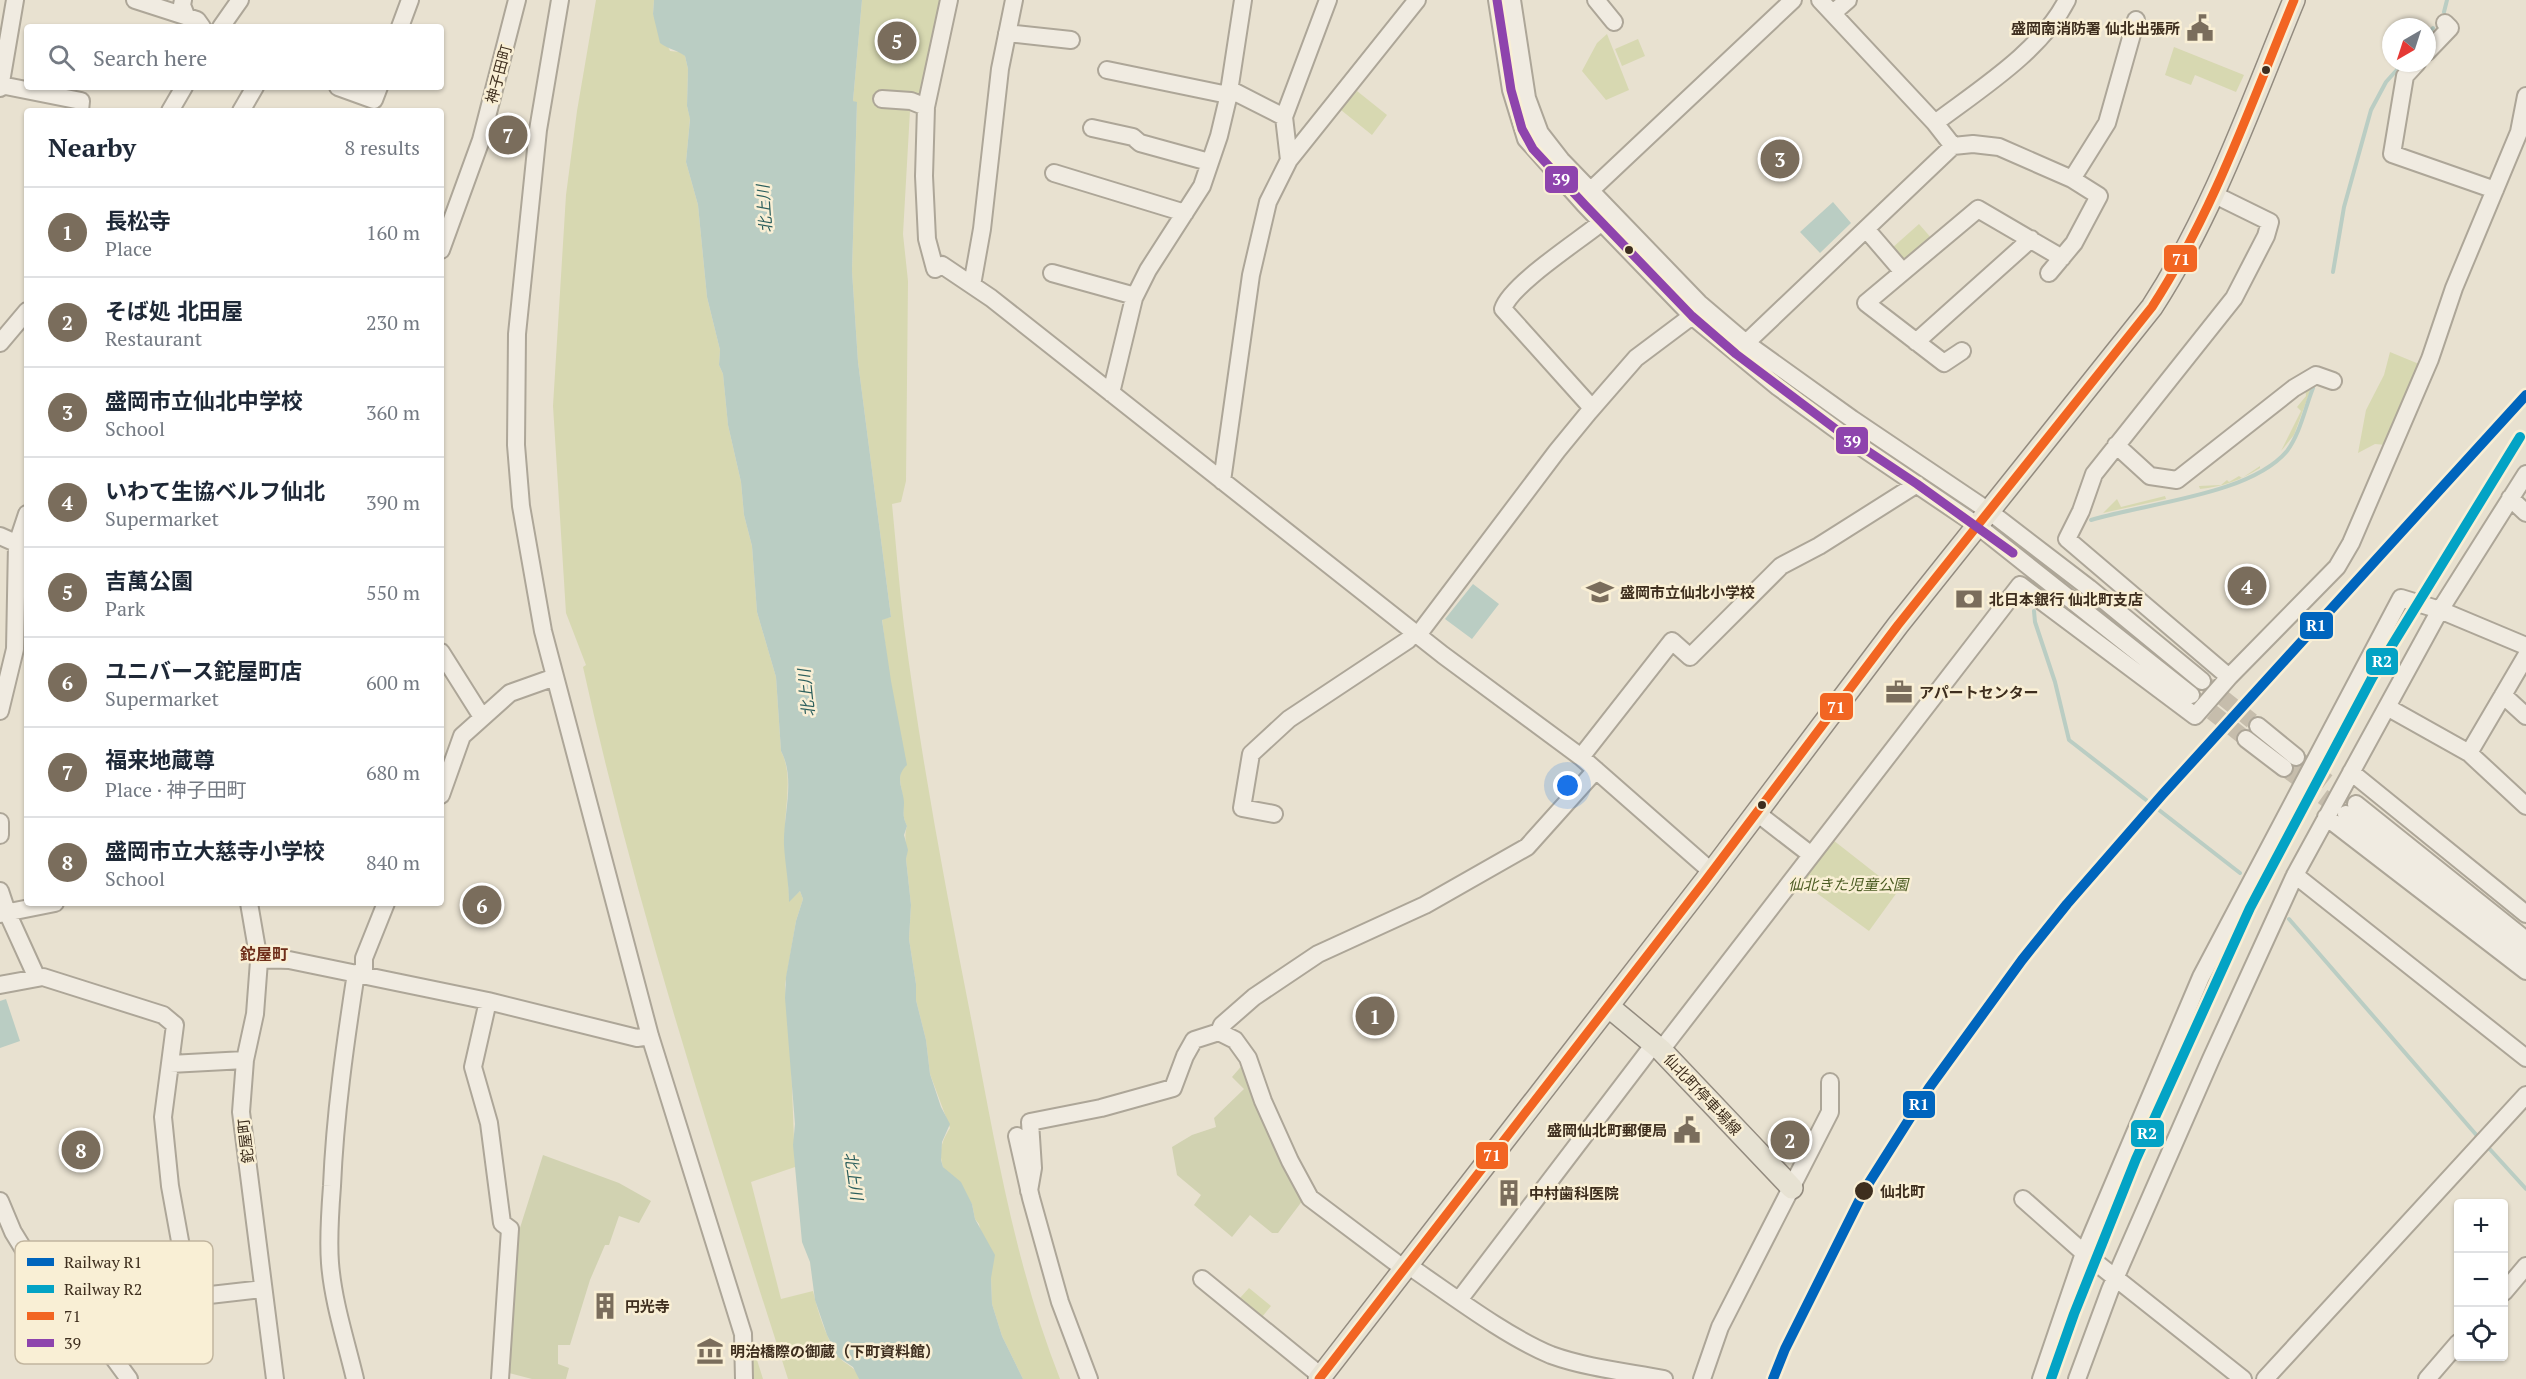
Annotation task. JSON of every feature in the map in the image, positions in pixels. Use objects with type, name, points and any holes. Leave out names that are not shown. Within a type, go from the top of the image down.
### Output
[{"type":"main road","points":[[1320,1377],[1712,872],[1898,625],[2152,307],[2174,274],[2213,194],[2294,0]]},
{"type":"main road","name":"仙北町停車場線","points":[[1608,1006],[1657,1047],[1792,1188]]},
{"type":"street","points":[[15,0],[0,86],[82,100]]},
{"type":"street","points":[[135,0],[197,20],[200,24]]},
{"type":"street","points":[[183,0],[182,5],[187,18]]},
{"type":"street","points":[[223,24],[240,0]]},
{"type":"street","points":[[401,24],[410,0]]},
{"type":"street","name":"神子田町","points":[[444,242],[481,140],[518,0]]},
{"type":"street","points":[[560,0],[538,130],[517,345],[516,445],[521,506],[543,631],[650,1036],[743,1334],[744,1379]]},
{"type":"street","points":[[949,0],[926,107],[924,176],[927,239],[935,269],[942,265],[972,285],[1416,633],[1581,757],[1712,872]]},
{"type":"street","points":[[972,285],[982,229],[1000,69],[1014,0]]},
{"type":"street","points":[[1111,393],[1135,296],[1148,270],[1202,186],[1219,136],[1229,92],[1243,0]]},
{"type":"street","points":[[1289,160],[1284,117],[1328,0]]},
{"type":"street","points":[[1222,481],[1251,275],[1268,202],[1289,160],[1417,0]]},
{"type":"street","points":[[1497,0],[1511,90],[1526,139],[1692,316],[1778,387],[1845,436],[1917,484],[1984,519],[2067,595],[2191,695]]},
{"type":"street","points":[[1512,0],[1527,98],[1540,133],[1590,191],[1699,303],[1746,343],[1852,419],[1984,519],[2074,577],[2202,681]]},
{"type":"street","points":[[1596,0],[1614,22]]},
{"type":"street","points":[[1590,191],[1793,0]]},
{"type":"street","points":[[1820,0],[1935,123],[1953,146]]},
{"type":"street","points":[[1833,13],[1848,0]]},
{"type":"street","points":[[1935,123],[2020,58],[2060,15],[2067,0]]},
{"type":"street","points":[[2072,179],[2107,123],[2136,20]]},
{"type":"street","points":[[2436,43],[2450,28],[2445,22]]},
{"type":"street","points":[[1007,33],[1071,40]]},
{"type":"street","points":[[1107,70],[1229,92],[1284,117]]},
{"type":"street","points":[[2408,72],[2404,76],[2392,154],[2495,190]]},
{"type":"street","points":[[172,108],[182,90]]},
{"type":"street","points":[[243,108],[253,90]]},
{"type":"street","points":[[346,90],[368,98]]},
{"type":"street","points":[[1459,1300],[2020,585],[2195,717],[2229,677],[2337,567],[2351,543],[2430,359],[2454,288],[2495,190],[2521,140],[2526,96]]},
{"type":"street","points":[[882,99],[911,101],[926,107]]},
{"type":"street","points":[[1092,128],[1133,136],[1140,143],[1209,162]]},
{"type":"street","points":[[1746,343],[1953,146],[1973,144],[1999,147],[2072,179],[2099,196],[2074,243],[2049,273]]},
{"type":"street","points":[[1054,173],[1185,213]]},
{"type":"street","points":[[2213,194],[2270,222],[2266,236],[2234,298],[2094,474],[2081,511],[2067,539],[2229,677]]},
{"type":"street","points":[[1962,351],[1944,363],[1866,303],[1978,209],[2062,258]]},
{"type":"street","points":[[1592,408],[1503,309],[1505,301],[1522,284],[1602,222]]},
{"type":"street","points":[[1866,230],[1903,272]]},
{"type":"street","points":[[1916,342],[2031,239]]},
{"type":"street","points":[[1052,273],[1135,296]]},
{"type":"street","points":[[0,343],[24,315]]},
{"type":"street","points":[[1274,814],[1242,808],[1251,754],[1289,719],[1416,633],[1592,408],[1636,358],[1692,316]]},
{"type":"street","points":[[2115,445],[2150,476],[2177,480],[2309,379],[2316,375],[2333,381]]},
{"type":"street","points":[[2077,1379],[2115,1278],[2295,875],[2440,610],[2526,474]]},
{"type":"street","points":[[1581,757],[1671,642],[1690,657],[1781,566],[1819,546],[1917,484]]},
{"type":"street","points":[[2510,498],[2526,513]]},
{"type":"street","points":[[0,536],[22,546],[21,652],[0,711]]},
{"type":"street","points":[[2074,577],[2098,566]]},
{"type":"street","points":[[2055,612],[2067,595]]},
{"type":"street","points":[[2041,1379],[2085,1253],[2201,977],[2401,598],[2440,610],[2526,646]]},
{"type":"street","points":[[2469,753],[2526,656]]},
{"type":"street","points":[[444,657],[482,717]]},
{"type":"street","points":[[444,787],[462,736],[510,693],[555,677]]},
{"type":"street","points":[[2503,695],[2526,716]]},
{"type":"street","points":[[2387,707],[2469,753],[2526,806]]},
{"type":"street","points":[[2247,739],[2290,763],[2258,726]]},
{"type":"street","points":[[1219,1032],[1222,1024],[1254,997],[1318,954],[1425,905],[1527,847],[1596,770]]},
{"type":"street","points":[[2351,772],[2526,914]]},
{"type":"street","points":[[2526,940],[2351,809],[2526,956]]},
{"type":"street","points":[[1757,813],[1810,854]]},
{"type":"street","points":[[2326,817],[2526,971]]},
{"type":"street","points":[[0,822],[0,835]]},
{"type":"street","points":[[2295,875],[2526,1058]]},
{"type":"street","points":[[0,891],[3,913],[37,978]]},
{"type":"street","points":[[3,913],[39,906]]},
{"type":"street","name":"鉈屋町","points":[[249,906],[258,959],[255,1014],[245,1060],[241,1112],[275,1379]]},
{"type":"street","points":[[355,1379],[335,1299],[330,1264],[330,1224],[339,1091],[360,974],[385,906]]},
{"type":"street","points":[[258,959],[289,960],[488,1001],[636,1038],[650,1036]]},
{"type":"street","points":[[0,985],[43,977],[163,1015],[175,1025],[163,1117],[180,1241]]},
{"type":"street","points":[[488,1001],[473,1067],[489,1123],[502,1223],[510,1228],[500,1379]]},
{"type":"street","points":[[1029,1191],[1033,1168],[1030,1122],[1101,1108],[1173,1088],[1185,1056],[1194,1040],[1219,1032],[1235,1040],[1248,1058],[1263,1101],[1290,1161],[1310,1198],[1405,1266],[1511,1333],[1550,1354],[1583,1364],[1664,1379]]},
{"type":"street","points":[[170,1064],[245,1060]]},
{"type":"street","points":[[1702,1379],[1720,1327],[1830,1113],[1830,1082]]},
{"type":"street","points":[[2265,1379],[2526,1095]]},
{"type":"street","points":[[1017,1136],[1029,1191],[1060,1302],[1089,1379]]},
{"type":"street","points":[[2023,1199],[2115,1278],[2243,1379]]},
{"type":"street","points":[[0,1201],[19,1241]]},
{"type":"street","points":[[2508,1287],[2526,1266]]},
{"type":"street","points":[[1202,1279],[1320,1377]]},
{"type":"street","points":[[213,1294],[263,1289]]},
{"type":"street","points":[[2427,1379],[2454,1348]]},
{"type":"street","points":[[118,1364],[129,1379]]},
{"type":"green space","points":[[596,0],[654,0],[653,14],[670,51],[680,52],[685,56],[688,69],[687,106],[690,118],[686,162],[698,205],[707,297],[720,350],[719,365],[723,374],[728,425],[741,482],[744,515],[752,546],[757,612],[776,677],[781,751],[788,781],[785,835],[789,901],[800,891],[803,899],[796,921],[785,985],[791,1061],[795,1167],[751,1182],[781,1299],[813,1291],[817,1308],[833,1348],[840,1358],[856,1371],[859,1379],[788,1379],[704,1114],[651,936],[604,757],[583,667],[586,665],[566,613],[553,406],[566,195],[577,111]]},
{"type":"green space","points":[[862,0],[943,0],[925,89],[919,95],[911,93],[903,234],[908,281],[906,481],[901,502],[892,504],[904,626],[918,726],[989,1113],[1018,1248],[1044,1336],[1060,1379],[1023,1379],[1002,1336],[992,1304],[991,1278],[979,1224],[975,1219],[972,1204],[943,1167],[942,1146],[950,1128],[930,1074],[926,1040],[916,1000],[916,984],[909,939],[911,905],[906,859],[907,826],[882,619],[891,617],[858,362],[852,271],[857,103],[853,101]]},
{"type":"green space","points":[[1607,34],[1629,90],[1606,100],[1582,71],[1597,43]]},
{"type":"green space","points":[[1638,39],[1645,56],[1622,66],[1615,49]]},
{"type":"green space","points":[[2174,47],[2244,75],[2236,92],[2195,75],[2191,85],[2165,75]]},
{"type":"green space","points":[[1357,91],[1387,115],[1372,135],[1341,110]]},
{"type":"green space","points":[[1919,224],[1933,240],[1908,261],[1903,260],[1892,248]]},
{"type":"green space","points":[[2390,352],[2419,364],[2386,445],[2375,444],[2358,453],[2366,410],[2384,375]]},
{"type":"green space","points":[[2313,383],[2294,435],[2281,451],[2301,411],[2297,407],[2306,396],[2305,386]]},
{"type":"green space","points":[[2239,476],[2242,478],[2216,487],[2200,489],[2199,486],[2221,485]]},
{"type":"green space","points":[[2165,496],[2166,499],[2103,513],[2117,499],[2121,507]]},
{"type":"green space","name":"仙北きた児童公園","points":[[1833,840],[1898,891],[1869,931],[1800,881]]},
{"type":"green space","points":[[1245,1062],[1303,1200],[1278,1233],[1272,1233],[1250,1215],[1232,1237],[1194,1205],[1201,1195],[1177,1175],[1172,1147],[1192,1135],[1216,1127],[1214,1118],[1244,1089],[1232,1077]]},
{"type":"green space","points":[[543,1155],[619,1183],[651,1201],[639,1223],[619,1216],[609,1245],[605,1245],[590,1280],[570,1345],[558,1345],[558,1364],[569,1368],[566,1379],[532,1379],[509,1373],[519,1231]]},
{"type":"green space","points":[[1249,1288],[1271,1306],[1262,1317],[1240,1298]]},
{"type":"green space","points":[[752,1344],[763,1379],[748,1379],[748,1346]]},
{"type":"water","name":"北上川","points":[[654,0],[862,0],[853,101],[857,102],[852,271],[858,362],[891,617],[882,620],[907,765],[903,769],[900,782],[907,826],[904,835],[908,850],[906,859],[911,905],[909,939],[916,984],[916,1000],[926,1040],[930,1074],[941,1107],[950,1124],[942,1142],[941,1160],[943,1167],[961,1182],[972,1204],[975,1219],[995,1255],[991,1278],[992,1304],[1002,1336],[1023,1379],[859,1379],[853,1367],[838,1357],[827,1335],[815,1300],[810,1262],[802,1242],[793,1145],[795,1124],[785,998],[786,977],[796,921],[803,899],[800,891],[789,902],[784,845],[788,773],[781,751],[776,677],[757,612],[752,546],[744,515],[741,482],[728,425],[723,374],[719,365],[720,350],[707,297],[698,205],[686,162],[690,119],[687,106],[688,69],[685,56],[660,43],[653,14]]},
{"type":"water","points":[[1833,202],[1851,223],[1820,253],[1800,232]]},
{"type":"water","points":[[1473,584],[1499,604],[1472,639],[1445,619]]},
{"type":"water","points":[[6,999],[20,1041],[0,1048],[0,1001]]},
{"type":"waterway","points":[[2444,12],[2447,0]]},
{"type":"waterway","points":[[2333,272],[2344,207],[2371,110],[2386,82],[2395,72]]},
{"type":"waterway","points":[[2091,520],[2223,488],[2270,466],[2292,444],[2313,388]]},
{"type":"waterway","points":[[2034,611],[2035,622],[2055,682],[2069,740],[2240,873]]},
{"type":"waterway","points":[[2289,919],[2479,1138]]},
{"type":"waterway","points":[[2486,1145],[2526,1189]]},
{"type":"tunnel","points":[[2202,681],[2258,726]]},
{"type":"tunnel","points":[[2193,697],[2246,739]]},
{"type":"tunnel","points":[[2296,757],[2356,804]]},
{"type":"tunnel","points":[[2284,768],[2345,813]]},
{"type":"rail line","name":"R1","points":[[1773,1379],[1785,1349],[1865,1189],[1929,1088],[2022,960],[2067,904],[2162,795],[2526,395]]},
{"type":"rail line","name":"R2","points":[[2051,1379],[2074,1314],[2136,1159],[2250,908],[2372,678],[2520,437]]},
{"type":"transit line","name":"39","points":[[1497,0],[1511,90],[1522,129],[1533,149],[1585,205],[1692,316],[1736,354],[1845,436],[2013,553]]},
{"type":"transit line","name":"71","points":[[1319,1379],[1705,881],[1898,625],[2152,307],[2174,271],[2212,196],[2294,0]]},
{"type":"place","name":"盛岡南消防署 仙北出張所","points":[[2200,28]]},
{"type":"place","name":"吉萬公園","points":[[897,41]]},
{"type":"place","name":"福来地蔵尊","points":[[508,135]]},
{"type":"place","name":"盛岡市立仙北中学校","points":[[1780,159]]},
{"type":"place","name":"いわて生協ベルフ仙北","points":[[2247,586]]},
{"type":"place","name":"盛岡市立仙北小学校","points":[[1600,592]]},
{"type":"place","name":"北日本銀行 仙北町支店","points":[[1969,599]]},
{"type":"place","name":"アパートセンター","points":[[1899,692]]},
{"type":"place","name":"ユニバース鉈屋町店","points":[[482,905]]},
{"type":"place","name":"長松寺","points":[[1375,1016]]},
{"type":"place","name":"盛岡仙北町郵便局","points":[[1687,1130]]},
{"type":"place","name":"そば処 北田屋","points":[[1790,1140]]},
{"type":"place","name":"盛岡市立大慈寺小学校","points":[[81,1150]]},
{"type":"place","name":"仙北町","points":[[1864,1191]]},
{"type":"place","name":"中村歯科医院","points":[[1509,1193]]},
{"type":"place","name":"円光寺","points":[[605,1306]]},
{"type":"place","name":"明治橋際の御蔵（下町資料館）","points":[[710,1351]]},
{"type":"district","name":"鉈屋町","points":[[264,954]]}]
